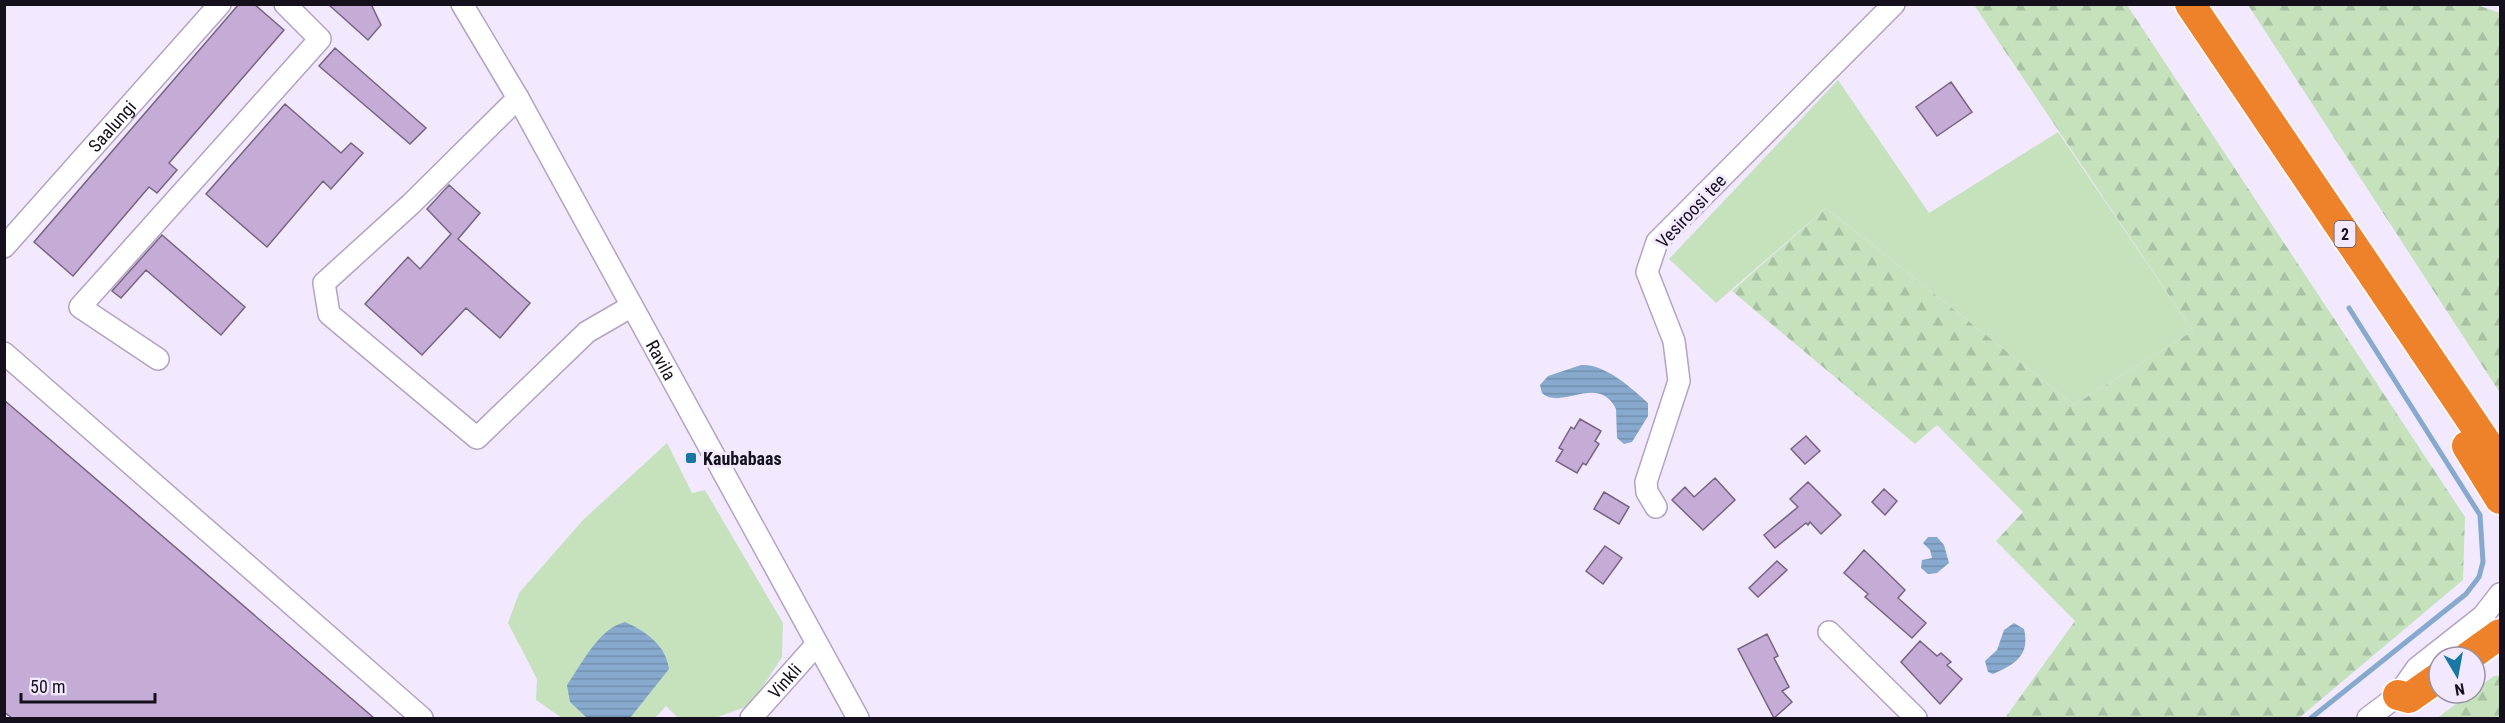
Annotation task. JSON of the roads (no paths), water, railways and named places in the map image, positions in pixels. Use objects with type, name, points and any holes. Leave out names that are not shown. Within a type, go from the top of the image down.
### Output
[{"type":"highway","name":"2","points":[[2190,4],[2500,464]]},
{"type":"highway","points":[[2331,214],[2352,263],[2500,499]]},
{"type":"highway","points":[[2485,645],[2500,634]]},
{"type":"highway","points":[[2398,695],[2409,698],[2427,685]]},
{"type":"street","name":"Saalungi","points":[[4,247],[220,4]]},
{"type":"street","points":[[158,359],[80,307],[320,39],[285,4]]},
{"type":"street","name":"Ravila","points":[[462,4],[518,98],[858,718]]},
{"type":"street","name":"Vesiroosi tee","points":[[1656,507],[1647,492],[1646,482],[1679,381],[1674,341],[1647,272],[1657,242],[1894,4]]},
{"type":"street","points":[[518,98],[411,204],[324,283],[329,314],[477,438],[587,332],[632,306]]},
{"type":"street","points":[[4,353],[422,718]]},
{"type":"street","points":[[2398,695],[2417,668],[2483,616],[2500,594]]},
{"type":"street","points":[[2467,645],[2500,621]]},
{"type":"street","points":[[1829,632],[1916,718]]},
{"type":"street","name":"Vinkli","points":[[751,718],[817,644]]},
{"type":"street","points":[[2368,718],[2427,674]]},
{"type":"water","points":[[1581,365],[1590,365],[1608,372],[1648,403],[1648,416],[1632,442],[1624,444],[1617,438],[1616,409],[1608,399],[1600,394],[1590,393],[1559,398],[1542,393],[1540,385],[1548,376]]},
{"type":"water","points":[[1928,537],[1937,537],[1944,545],[1949,563],[1937,573],[1928,574],[1921,568],[1922,560],[1932,558],[1930,550],[1923,543]]},
{"type":"water","points":[[625,622],[640,630],[659,646],[669,669],[630,718],[587,718],[570,702],[567,685],[599,639],[615,626]]},
{"type":"water","points":[[2014,623],[2024,629],[2023,652],[2008,666],[1993,674],[1988,672],[1985,661],[1997,650],[2004,630]]},
{"type":"waterway","points":[[2311,718],[2466,594],[2479,577],[2483,562],[2480,515],[2349,308]]},
{"type":"place","name":"Kaubabaas","points":[[691,458]]}]
